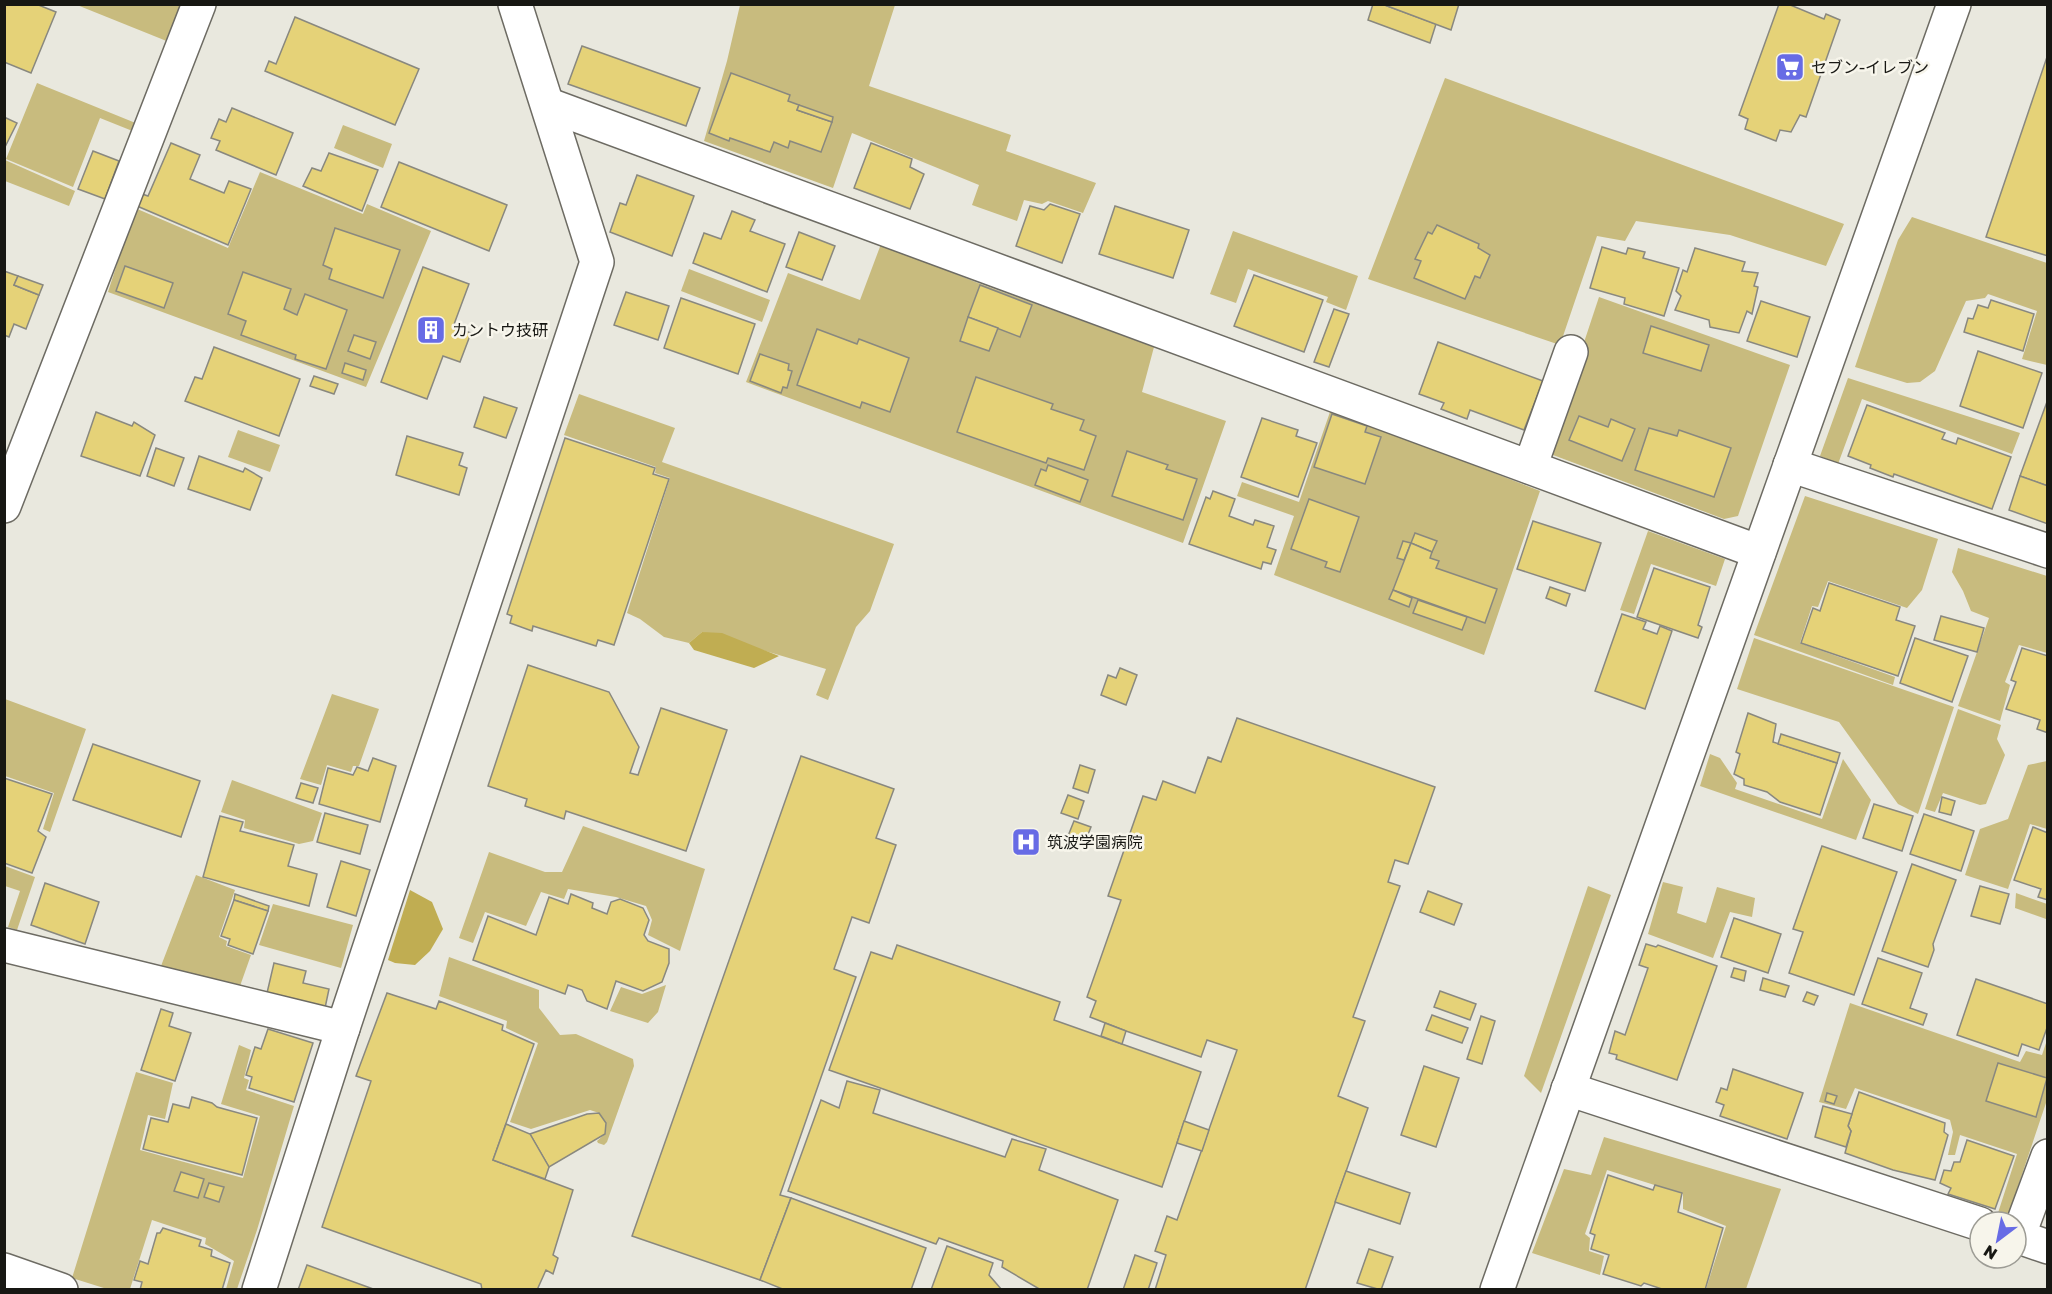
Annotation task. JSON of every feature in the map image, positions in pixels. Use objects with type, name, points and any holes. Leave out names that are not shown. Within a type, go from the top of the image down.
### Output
[{"type":"street","points":[[4,506],[199,4]]},
{"type":"street","points":[[259,1290],[343,1028],[597,262],[549,105],[515,4]]},
{"type":"street","points":[[1497,1290],[1954,4]]},
{"type":"street","points":[[549,105],[1759,552]]},
{"type":"street","points":[[1530,467],[1571,352]]},
{"type":"street","points":[[1790,465],[2048,551]]},
{"type":"street","points":[[4,945],[343,1028]]},
{"type":"street","points":[[1568,1089],[1968,1220]]},
{"type":"street","points":[[2028,1236],[2048,1156]]},
{"type":"street","points":[[4,1270],[62,1290]]},
{"type":"shaded area","points":[[77,5],[184,5],[169,42]]},
{"type":"shaded area","points":[[740,5],[895,5],[869,86],[1011,135],[1006,151],[1096,183],[1083,213],[1048,201],[1042,204],[1024,200],[1017,221],[972,205],[979,185],[852,133],[833,188],[704,141]]},
{"type":"shaded area","points":[[1445,78],[1844,224],[1826,266],[1730,235],[1636,221],[1625,241],[1597,236],[1560,345],[1368,279]]},
{"type":"shaded area","points":[[37,83],[138,124],[135,132],[100,118],[73,187],[6,159]]},
{"type":"shaded area","points":[[343,125],[392,144],[383,168],[334,148]]},
{"type":"shaded area","points":[[5,160],[75,191],[69,206],[5,181]]},
{"type":"shaded area","points":[[260,172],[363,214],[367,204],[431,231],[366,387],[108,292],[135,208],[228,248]]},
{"type":"shaded area","points":[[1912,217],[2047,263],[2047,365],[2022,359],[2037,311],[1988,294],[1985,298],[1966,301],[1935,371],[1920,382],[1907,383],[1855,367],[1898,240]]},
{"type":"shaded area","points":[[1233,231],[1358,276],[1346,310],[1326,302],[1328,297],[1248,269],[1236,303],[1210,294]]},
{"type":"shaded area","points":[[881,244],[978,283],[1154,347],[1142,392],[1226,421],[1183,543],[746,382],[788,273],[860,300]]},
{"type":"shaded area","points":[[689,269],[770,300],[762,322],[681,291]]},
{"type":"shaded area","points":[[1599,297],[1790,365],[1738,516],[1724,519],[1553,455],[1549,448]]},
{"type":"shaded area","points":[[1848,378],[2020,433],[2012,454],[1862,399],[1838,464],[1820,456]]},
{"type":"shaded area","points":[[579,394],[675,428],[662,462],[894,544],[870,611],[856,627],[828,700],[816,695],[826,669],[702,632],[689,643],[664,637],[640,619],[627,613],[670,478],[655,473],[656,467],[564,435]]},
{"type":"shaded area","points":[[1331,409],[1540,491],[1484,655],[1274,575],[1294,516],[1237,496],[1242,482],[1299,502]]},
{"type":"shaded area","points":[[238,430],[280,445],[270,472],[228,457]]},
{"type":"shaded area","points":[[1805,496],[1938,539],[1922,590],[1907,608],[1828,581],[1818,607],[1812,606],[1800,643],[1895,677],[1893,685],[1754,635]]},
{"type":"shaded area","points":[[1648,531],[1725,559],[1716,586],[1651,564],[1634,614],[1620,610]]},
{"type":"shaded area","points":[[1958,548],[2047,576],[2047,653],[2019,645],[2005,682],[2010,685],[2000,721],[1958,706],[1989,618],[1971,611],[1952,572]]},
{"type":"shaded area","points":[[702,632],[722,633],[779,656],[754,668],[694,650],[689,643]]},
{"type":"shaded area","points":[[1754,638],[1954,707],[1918,814],[1898,804],[1839,722],[1737,689]]},
{"type":"shaded area","points":[[332,694],[379,709],[359,766],[353,766],[351,772],[327,765],[321,785],[300,779]]},
{"type":"shaded area","points":[[5,699],[86,729],[50,832],[43,829],[54,793],[5,776]]},
{"type":"shaded area","points":[[1958,709],[2001,725],[1997,739],[2005,755],[1986,804],[1980,805],[1943,793],[1935,812],[1925,809]]},
{"type":"shaded area","points":[[1710,754],[1720,758],[1737,783],[1735,789],[1822,819],[1843,759],[1871,800],[1856,840],[1700,786]]},
{"type":"shaded area","points":[[2047,761],[2047,829],[2030,824],[2008,889],[1965,875],[1980,829],[2008,819],[2028,765]]},
{"type":"shaded area","points":[[232,780],[322,813],[313,841],[299,844],[244,828],[245,820],[221,812]]},
{"type":"shaded area","points":[[583,826],[705,869],[680,951],[648,935],[652,920],[646,906],[616,897],[568,889],[564,899],[541,892],[526,926],[485,912],[473,943],[459,938],[489,852],[545,872],[562,872]]},
{"type":"shaded area","points":[[5,866],[35,877],[17,930],[8,927],[20,891],[5,886]]},
{"type":"shaded area","points":[[196,875],[235,890],[219,937],[227,941],[226,946],[251,955],[240,986],[161,966]]},
{"type":"shaded area","points":[[1663,882],[1683,887],[1677,913],[1706,923],[1717,887],[1755,898],[1752,917],[1730,912],[1713,958],[1648,934]]},
{"type":"shaded area","points":[[1588,886],[1611,895],[1541,1093],[1524,1076]]},
{"type":"shaded area","points":[[410,890],[432,902],[443,929],[430,951],[415,965],[388,960]]},
{"type":"shaded area","points":[[2016,893],[2047,904],[2047,924],[2046,919],[2015,908]]},
{"type":"shaded area","points":[[273,904],[353,925],[341,968],[259,945]]},
{"type":"shaded area","points":[[449,957],[539,990],[539,1008],[560,1035],[576,1034],[633,1059],[634,1066],[604,1145],[597,1141],[605,1134],[606,1123],[599,1113],[590,1110],[531,1129],[510,1122],[538,1043],[506,1028],[507,1021],[439,996]]},
{"type":"shaded area","points":[[666,985],[658,1012],[648,1023],[610,1011],[621,987],[642,994]]},
{"type":"shaded area","points":[[1850,1003],[2020,1062],[2026,1051],[2042,1055],[2047,1040],[2047,1100],[2010,1210],[1999,1210],[2017,1154],[1960,1135],[1955,1155],[1948,1155],[1953,1132],[1950,1120],[1855,1088],[1846,1109],[1819,1102]]},
{"type":"shaded area","points":[[239,1045],[251,1050],[244,1078],[249,1080],[246,1090],[294,1106],[237,1289],[226,1289],[234,1261],[205,1244],[206,1238],[152,1220],[130,1289],[107,1289],[72,1278],[136,1072],[173,1083],[165,1119],[148,1115],[140,1150],[243,1178],[260,1116],[221,1104]]},
{"type":"shaded area","points":[[1604,1137],[1781,1189],[1746,1289],[1706,1289],[1726,1226],[1683,1209],[1683,1194],[1607,1170],[1585,1234],[1590,1238],[1589,1251],[1604,1256],[1600,1275],[1532,1253],[1564,1169],[1591,1175]]},
{"type":"building","points":[[4,4],[36,4],[56,12],[31,73],[4,62]]},
{"type":"building","points":[[1373,4],[1382,4],[1436,24],[1430,43],[1368,20]]},
{"type":"building","points":[[1382,4],[1459,4],[1451,30]]},
{"type":"building","name":"セブン-イレブン","points":[[1779,4],[1788,4],[1824,19],[1826,14],[1840,20],[1806,117],[1800,115],[1791,132],[1780,130],[1776,141],[1745,129],[1748,119],[1739,115]]},
{"type":"building","points":[[295,17],[419,69],[395,125],[265,71],[269,61],[276,64]]},
{"type":"building","points":[[582,46],[700,88],[686,126],[568,84]]},
{"type":"building","points":[[2048,54],[2048,256],[1986,237]]},
{"type":"building","points":[[731,73],[790,95],[788,101],[799,105],[797,110],[832,122],[821,152],[790,141],[788,148],[774,142],[770,152],[709,133]]},
{"type":"building","points":[[799,105],[833,117],[832,122],[797,110]]},
{"type":"building","points":[[232,108],[293,133],[276,175],[216,150],[220,141],[211,138],[219,119],[226,122]]},
{"type":"building","points":[[4,117],[17,123],[4,149]]},
{"type":"building","points":[[171,143],[200,155],[190,179],[224,193],[229,181],[251,189],[228,245],[137,206],[142,194],[148,196]]},
{"type":"building","points":[[871,143],[912,159],[910,167],[924,174],[910,209],[854,188]]},
{"type":"building","points":[[93,151],[119,161],[105,199],[78,189]]},
{"type":"building","points":[[329,153],[378,170],[362,211],[303,186],[312,168],[321,171]]},
{"type":"building","points":[[399,162],[507,205],[489,251],[381,207]]},
{"type":"building","points":[[637,175],[694,196],[672,256],[610,232],[620,203],[626,205]]},
{"type":"building","points":[[1050,204],[1080,214],[1062,263],[1016,246],[1030,206],[1044,210]]},
{"type":"building","points":[[1115,206],[1189,230],[1173,278],[1099,254]]},
{"type":"building","points":[[732,211],[755,220],[750,231],[785,244],[767,292],[693,263],[704,233],[721,239]]},
{"type":"building","points":[[1437,225],[1479,244],[1478,248],[1490,255],[1480,278],[1475,276],[1465,299],[1414,278],[1421,261],[1415,259],[1428,232],[1432,234]]},
{"type":"building","points":[[335,228],[400,250],[383,298],[329,279],[332,269],[323,265]]},
{"type":"building","points":[[799,232],[835,246],[822,280],[786,267]]},
{"type":"building","points":[[1602,247],[1626,254],[1628,248],[1645,252],[1643,258],[1679,268],[1664,316],[1624,304],[1625,298],[1590,288]]},
{"type":"building","points":[[1695,248],[1745,262],[1742,271],[1758,273],[1754,286],[1758,287],[1752,314],[1747,311],[1739,333],[1710,327],[1709,320],[1675,310],[1681,296],[1676,291],[1683,270],[1687,272]]},
{"type":"building","points":[[125,266],[173,283],[164,308],[116,291]]},
{"type":"building","name":"カントウ技研","points":[[423,267],[469,284],[453,327],[471,333],[460,362],[443,356],[427,399],[381,382]]},
{"type":"building","points":[[4,271],[18,276],[14,285],[39,295],[26,329],[14,324],[9,337],[4,335]]},
{"type":"building","points":[[243,272],[291,289],[284,309],[297,315],[305,294],[347,310],[326,369],[295,359],[296,355],[241,335],[246,321],[228,314]]},
{"type":"building","points":[[1254,275],[1323,300],[1304,352],[1234,326]]},
{"type":"building","points":[[18,276],[43,285],[39,295],[14,285]]},
{"type":"building","points":[[980,285],[1032,305],[1020,337],[968,317]]},
{"type":"building","points":[[626,292],[669,306],[658,340],[614,325]]},
{"type":"building","points":[[681,298],[755,324],[738,374],[664,348]]},
{"type":"building","points":[[1991,300],[2034,314],[2023,351],[1964,332],[1968,318],[1973,319],[1978,305],[1988,308]]},
{"type":"building","points":[[1761,301],[1810,317],[1797,357],[1747,341]]},
{"type":"building","points":[[1334,309],[1349,314],[1329,367],[1314,362]]},
{"type":"building","points":[[968,317],[998,328],[989,351],[960,341]]},
{"type":"building","points":[[1651,326],[1709,345],[1701,371],[1643,353]]},
{"type":"building","points":[[817,329],[857,344],[859,339],[909,358],[890,412],[862,402],[860,408],[797,385]]},
{"type":"building","points":[[354,335],[376,342],[370,359],[348,351]]},
{"type":"building","points":[[1438,342],[1543,381],[1524,430],[1470,410],[1467,419],[1441,409],[1444,403],[1419,394]]},
{"type":"building","points":[[214,347],[300,379],[279,436],[185,401],[195,377],[202,379]]},
{"type":"building","points":[[1978,351],[2042,373],[2023,428],[1960,406]]},
{"type":"building","points":[[760,354],[789,364],[788,370],[792,371],[787,388],[783,387],[781,393],[750,381]]},
{"type":"building","points":[[345,363],[366,370],[363,380],[342,373]]},
{"type":"building","points":[[314,376],[338,384],[334,394],[310,386]]},
{"type":"building","points":[[976,377],[1053,404],[1051,409],[1084,420],[1080,430],[1096,436],[1084,470],[1048,458],[1046,463],[957,432]]},
{"type":"building","points":[[484,397],[517,408],[506,438],[474,427]]},
{"type":"building","points":[[2048,399],[2048,486],[2020,476]]},
{"type":"building","points":[[1867,405],[1945,433],[1942,439],[1956,444],[1958,438],[2011,457],[1992,509],[1894,474],[1893,477],[1848,456]]},
{"type":"building","points":[[96,412],[132,426],[134,422],[155,435],[140,476],[81,456]]},
{"type":"building","points":[[1332,414],[1367,426],[1365,432],[1381,437],[1365,484],[1314,467]]},
{"type":"building","points":[[1579,416],[1608,427],[1611,419],[1635,429],[1622,461],[1569,440]]},
{"type":"building","points":[[1262,418],[1298,430],[1296,436],[1317,443],[1298,497],[1241,477]]},
{"type":"building","points":[[1649,428],[1677,436],[1679,430],[1731,448],[1714,497],[1635,470]]},
{"type":"building","points":[[407,436],[463,453],[459,465],[467,468],[459,495],[396,475]]},
{"type":"building","points":[[565,438],[655,468],[653,474],[669,479],[614,645],[598,640],[596,646],[533,626],[532,631],[510,623],[512,616],[507,614]]},
{"type":"building","points":[[156,448],[184,458],[174,486],[147,476]]},
{"type":"building","points":[[1127,451],[1168,465],[1166,469],[1197,479],[1183,520],[1112,496]]},
{"type":"building","points":[[199,456],[243,472],[245,468],[262,478],[250,510],[188,489]]},
{"type":"building","points":[[1048,465],[1088,480],[1080,502],[1035,485],[1041,469],[1046,471]]},
{"type":"building","points":[[2020,476],[2048,486],[2048,524],[2009,510]]},
{"type":"building","points":[[1213,491],[1235,499],[1229,516],[1253,525],[1255,520],[1274,526],[1267,547],[1276,550],[1271,564],[1263,562],[1261,569],[1189,544],[1206,497],[1210,499]]},
{"type":"building","points":[[1309,499],[1359,517],[1340,572],[1325,567],[1327,562],[1291,549]]},
{"type":"building","points":[[1533,521],[1601,543],[1585,591],[1517,569]]},
{"type":"building","points":[[1415,533],[1437,541],[1432,552],[1411,543]]},
{"type":"building","points":[[1403,541],[1411,543],[1404,560],[1397,558]]},
{"type":"building","points":[[1411,543],[1432,552],[1430,558],[1439,561],[1436,568],[1497,589],[1485,623],[1393,590]]},
{"type":"building","points":[[1654,568],[1710,587],[1698,625],[1702,627],[1698,638],[1637,617]]},
{"type":"building","points":[[1829,583],[1900,607],[1896,620],[1915,626],[1898,676],[1801,643],[1813,608],[1820,611]]},
{"type":"building","points":[[1550,587],[1570,594],[1566,606],[1546,598]]},
{"type":"building","points":[[1393,590],[1412,598],[1409,607],[1389,599]]},
{"type":"building","points":[[1418,600],[1467,617],[1462,630],[1413,613]]},
{"type":"building","points":[[1622,614],[1646,622],[1643,629],[1657,634],[1660,626],[1672,631],[1645,709],[1595,691]]},
{"type":"building","points":[[1941,616],[1984,628],[1977,652],[1934,640]]},
{"type":"building","points":[[1915,638],[1968,656],[1952,702],[1900,683]]},
{"type":"building","points":[[2022,648],[2048,656],[2048,733],[2037,729],[2040,720],[2006,709],[2016,682],[2011,680]]},
{"type":"building","points":[[528,665],[609,692],[639,747],[630,773],[638,775],[661,708],[727,730],[686,851],[566,811],[564,819],[525,806],[527,799],[488,786]]},
{"type":"building","points":[[1120,668],[1137,675],[1126,705],[1101,695],[1108,675],[1116,678]]},
{"type":"building","points":[[1748,713],[1776,724],[1773,742],[1837,763],[1820,815],[1780,802],[1767,792],[1744,785],[1744,779],[1734,774],[1740,754],[1736,752]]},
{"type":"building","points":[[1237,718],[1435,787],[1408,864],[1395,860],[1388,882],[1400,886],[1353,1017],[1365,1021],[1338,1096],[1368,1108],[1305,1290],[1155,1290],[1166,1255],[1155,1251],[1167,1216],[1177,1220],[1237,1050],[1207,1040],[1201,1057],[1126,1031],[1090,1017],[1096,1001],[1087,997],[1121,900],[1108,896],[1143,796],[1156,800],[1163,781],[1195,793],[1208,757],[1221,762]]},
{"type":"building","points":[[1781,734],[1840,753],[1837,763],[1778,744]]},
{"type":"building","points":[[93,744],[200,781],[181,837],[73,800]]},
{"type":"building","points":[[801,756],[894,789],[876,838],[896,845],[869,923],[852,917],[834,969],[856,977],[780,1195],[791,1198],[760,1280],[632,1236]]},
{"type":"building","points":[[373,758],[396,766],[380,822],[319,804],[328,768],[353,775],[357,767],[368,771]]},
{"type":"building","points":[[1080,765],[1095,770],[1088,793],[1073,788]]},
{"type":"building","points":[[4,778],[52,794],[38,831],[46,837],[32,873],[4,863]]},
{"type":"building","points":[[301,783],[318,788],[313,803],[296,798]]},
{"type":"building","points":[[1068,795],[1084,801],[1078,819],[1061,813]]},
{"type":"building","points":[[1942,797],[1955,801],[1951,815],[1939,812]]},
{"type":"building","points":[[1874,804],[1913,816],[1902,851],[1863,838]]},
{"type":"building","points":[[325,813],[368,825],[360,854],[317,842]]},
{"type":"building","points":[[1924,814],[1974,831],[1961,871],[1910,854]]},
{"type":"building","points":[[220,816],[243,822],[240,831],[294,845],[288,866],[317,874],[309,906],[203,877]]},
{"type":"building","points":[[1074,821],[1091,827],[1085,842],[1068,836]]},
{"type":"building","points":[[2033,827],[2048,833],[2048,900],[2038,897],[2041,889],[2014,880]]},
{"type":"building","points":[[1822,846],[1897,872],[1854,995],[1789,973],[1803,932],[1793,929]]},
{"type":"building","points":[[341,861],[370,870],[356,916],[327,907]]},
{"type":"building","points":[[1912,864],[1956,880],[1933,944],[1934,950],[1928,967],[1882,951]]},
{"type":"building","points":[[45,883],[99,902],[85,944],[31,925]]},
{"type":"building","points":[[1980,886],[2009,894],[2000,924],[1971,916]]},
{"type":"building","points":[[1428,891],[1462,904],[1454,925],[1420,912]]},
{"type":"building","points":[[235,894],[269,906],[268,911],[234,900]]},
{"type":"building","points":[[571,894],[593,903],[592,908],[607,914],[611,902],[620,899],[643,908],[649,920],[644,935],[648,941],[669,949],[669,963],[662,982],[643,991],[616,981],[607,1009],[587,1001],[582,990],[568,985],[565,994],[473,960],[488,916],[536,935],[549,897],[568,904]]},
{"type":"building","points":[[234,900],[268,911],[253,954],[228,945],[230,939],[221,936]]},
{"type":"building","points":[[1734,918],[1781,934],[1768,973],[1721,957]]},
{"type":"building","points":[[1646,944],[1656,947],[1658,945],[1717,966],[1677,1080],[1616,1059],[1617,1055],[1609,1053],[1615,1031],[1625,1035],[1648,968],[1639,965]]},
{"type":"building","points":[[897,945],[1060,1002],[1054,1020],[1201,1072],[1162,1187],[829,1070],[871,952],[892,959]]},
{"type":"building","points":[[1878,958],[1922,973],[1910,1008],[1927,1014],[1923,1025],[1862,1004]]},
{"type":"building","points":[[274,963],[306,971],[303,983],[329,989],[325,1008],[267,993]]},
{"type":"building","points":[[1734,968],[1746,971],[1744,981],[1731,977]]},
{"type":"building","points":[[1763,978],[1789,986],[1785,997],[1760,990]]},
{"type":"building","points":[[1976,979],[2048,1004],[2048,1025],[2039,1050],[2022,1044],[2018,1056],[1957,1035]]},
{"type":"building","points":[[1440,991],[1476,1004],[1470,1020],[1434,1007]]},
{"type":"building","points":[[1807,992],[1818,996],[1814,1005],[1803,1001]]},
{"type":"building","points":[[387,993],[436,1009],[439,1001],[503,1025],[502,1030],[534,1044],[493,1160],[573,1190],[553,1255],[558,1258],[553,1274],[546,1270],[537,1290],[482,1290],[481,1284],[322,1227],[371,1081],[356,1076]]},
{"type":"building","points":[[161,1009],[173,1013],[169,1026],[191,1033],[175,1081],[141,1070]]},
{"type":"building","points":[[1432,1015],[1468,1028],[1462,1043],[1426,1030]]},
{"type":"building","points":[[1481,1016],[1495,1021],[1482,1064],[1467,1059]]},
{"type":"building","points":[[1105,1023],[1126,1031],[1122,1044],[1101,1036]]},
{"type":"building","points":[[268,1029],[313,1043],[294,1102],[249,1088],[252,1077],[246,1075],[255,1047],[261,1049]]},
{"type":"building","points":[[1998,1063],[2047,1078],[2036,1117],[1986,1101]]},
{"type":"building","points":[[1424,1066],[1459,1078],[1436,1147],[1401,1135]]},
{"type":"building","points":[[1733,1069],[1803,1093],[1787,1139],[1720,1116],[1724,1105],[1716,1102],[1721,1088],[1727,1090]]},
{"type":"building","points":[[847,1081],[880,1090],[873,1113],[1005,1157],[1012,1139],[1046,1149],[1039,1170],[1118,1200],[1087,1290],[1041,1290],[1002,1267],[1003,1261],[939,1238],[936,1244],[788,1191],[821,1100],[839,1108]]},
{"type":"building","points":[[1859,1092],[1945,1123],[1944,1132],[1948,1135],[1935,1180],[1893,1170],[1845,1153],[1851,1131],[1848,1126]]},
{"type":"building","points":[[1827,1093],[1837,1096],[1834,1104],[1825,1101]]},
{"type":"building","points":[[192,1097],[212,1103],[217,1107],[257,1118],[242,1175],[143,1149],[151,1118],[168,1122],[173,1104],[189,1108]]},
{"type":"building","points":[[1823,1106],[1852,1114],[1848,1126],[1851,1131],[1846,1147],[1815,1137]]},
{"type":"building","points":[[599,1113],[606,1123],[605,1134],[549,1167],[530,1134],[587,1114]]},
{"type":"building","points":[[1184,1121],[1209,1130],[1202,1151],[1177,1143]]},
{"type":"building","points":[[506,1124],[530,1134],[549,1167],[545,1179],[493,1160]]},
{"type":"building","points":[[1967,1140],[2014,1156],[1995,1209],[1948,1194],[1951,1188],[1940,1183],[1944,1170],[1951,1171],[1954,1162],[1960,1162]]},
{"type":"building","points":[[1346,1171],[1410,1193],[1400,1224],[1335,1202]]},
{"type":"building","points":[[181,1172],[204,1179],[198,1198],[174,1191]]},
{"type":"building","points":[[1608,1175],[1653,1190],[1655,1185],[1682,1193],[1678,1212],[1723,1228],[1705,1290],[1665,1290],[1644,1283],[1641,1286],[1603,1274],[1609,1255],[1591,1249],[1595,1235],[1590,1233]]},
{"type":"building","points":[[209,1183],[224,1187],[219,1202],[204,1197]]},
{"type":"building","points":[[791,1198],[926,1248],[911,1290],[785,1290],[760,1280]]},
{"type":"building","points":[[163,1228],[201,1240],[199,1246],[212,1250],[211,1256],[230,1263],[222,1290],[140,1290],[142,1282],[134,1280],[140,1261],[148,1264],[157,1233],[160,1233]]},
{"type":"building","points":[[947,1246],[993,1263],[989,1275],[1002,1290],[931,1290]]},
{"type":"building","points":[[1369,1249],[1393,1257],[1381,1290],[1357,1283]]},
{"type":"building","points":[[1135,1255],[1157,1263],[1148,1290],[1123,1290]]},
{"type":"building","points":[[307,1265],[376,1290],[298,1290]]},
{"type":"place","name":"セブン-イレブン","points":[[1790,67]]},
{"type":"place","name":"カントウ技研","points":[[431,330]]},
{"type":"place","name":"筑波学園病院","points":[[1026,842]]}]
